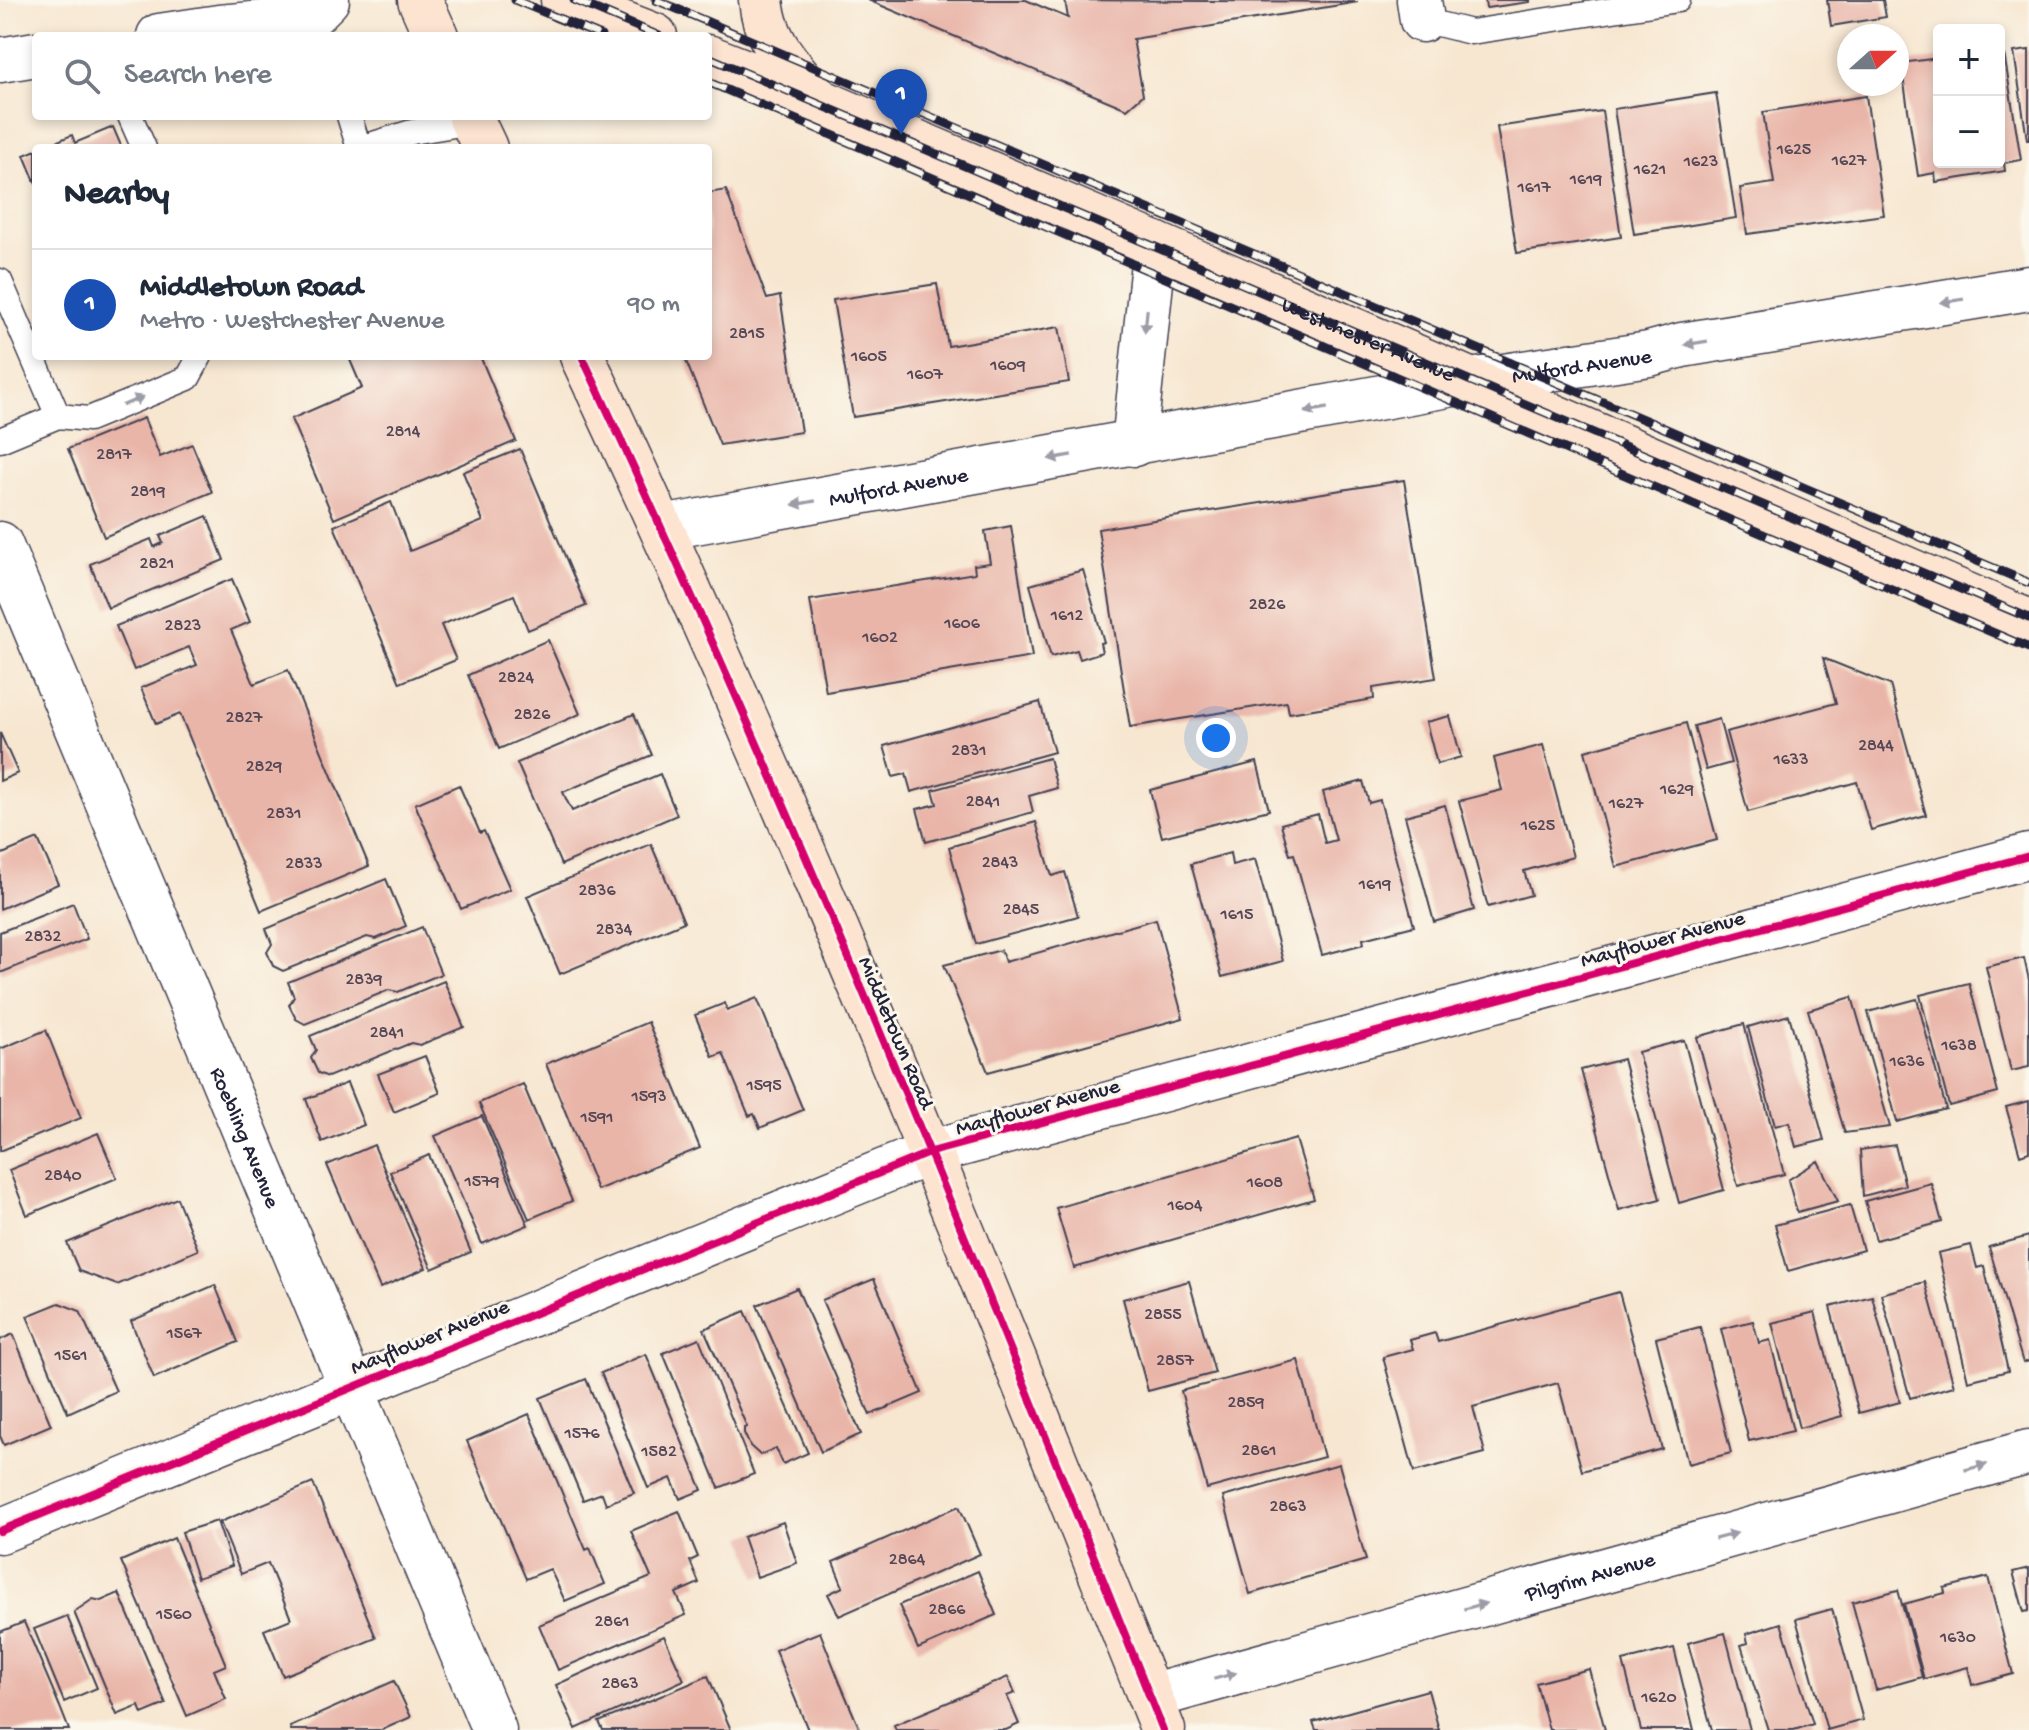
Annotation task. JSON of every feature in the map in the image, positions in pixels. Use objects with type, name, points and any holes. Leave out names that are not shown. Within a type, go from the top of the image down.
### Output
[{"type":"main road","points":[[420,0],[434,32]]},
{"type":"main road","points":[[563,0],[645,32]]},
{"type":"main road","points":[[761,0],[773,45],[820,101]]},
{"type":"main road","name":"Westchester Avenue","points":[[712,59],[820,101],[1155,244],[2029,622]]},
{"type":"main road","name":"Middletown Road","points":[[584,360],[662,528],[931,1152],[1156,1713]]},
{"type":"street","points":[[186,32],[317,18]]},
{"type":"street","points":[[0,60],[32,55]]},
{"type":"street","points":[[1134,444],[1155,244]]},
{"type":"street","name":"Mulford Avenue","points":[[662,528],[1470,381],[1649,354],[1682,345],[2029,288]]},
{"type":"street","name":"Roebling Avenue","points":[[0,544],[494,1730]]},
{"type":"street","name":"Mayflower Avenue","points":[[0,1531],[931,1152],[2029,856]]},
{"type":"street","name":"Pilgrim Avenue","points":[[1156,1713],[2029,1452]]},
{"type":"lane","points":[[1421,10],[1471,32],[1678,0]]},
{"type":"lane","points":[[132,120],[142,144]]},
{"type":"lane","points":[[350,120],[359,144]]},
{"type":"lane","points":[[373,144],[412,132],[476,129]]},
{"type":"lane","points":[[2,289],[32,357]]},
{"type":"lane","points":[[33,360],[58,416]]},
{"type":"lane","points":[[0,440],[58,416],[89,419],[188,378],[198,360]]},
{"type":"building","points":[[868,0],[1026,0],[1068,18],[1065,0],[1358,2],[1133,39],[1143,95],[1127,109]]},
{"type":"building","points":[[1485,0],[1530,0],[1530,2],[1486,8]]},
{"type":"building","points":[[1827,0],[1883,0],[1886,17],[1831,26]]},
{"type":"building","points":[[2029,50],[2029,140],[2027,140],[2014,52]]},
{"type":"building","points":[[1933,59],[1933,168],[2005,168],[2005,171],[1936,182],[1935,173],[1918,176],[1906,96],[1909,96],[1909,62]]},
{"type":"building","points":[[2005,60],[2021,160],[2005,163]]},
{"type":"building","points":[[1716,93],[1736,218],[1634,234],[1614,109]]},
{"type":"building","points":[[1866,96],[1884,215],[1747,234],[1740,188],[1774,183],[1763,112]]},
{"type":"building","points":[[1602,111],[1621,237],[1517,253],[1497,127]]},
{"type":"building","points":[[113,127],[120,144],[51,144],[72,135],[75,143]]},
{"type":"building","points":[[32,152],[32,174],[24,155]]},
{"type":"building","points":[[726,190],[767,299],[780,296],[801,432],[720,445],[686,360],[712,360],[712,192]]},
{"type":"building","points":[[937,284],[948,346],[1059,327],[1069,382],[853,417],[833,300]]},
{"type":"building","points":[[350,360],[482,360],[516,441],[334,519],[291,419],[362,388]]},
{"type":"building","points":[[144,418],[160,457],[192,444],[212,492],[104,537],[68,449]]},
{"type":"building","points":[[520,449],[586,606],[528,630],[514,595],[441,625],[456,660],[400,683],[334,526],[391,502],[410,551],[483,521],[463,472]]},
{"type":"building","points":[[1404,480],[1436,678],[1373,688],[1374,699],[1289,713],[1287,702],[1130,727],[1098,529]]},
{"type":"building","points":[[207,516],[224,560],[108,608],[90,564],[151,539],[154,547],[163,543],[160,536]]},
{"type":"building","points":[[1011,526],[1032,657],[826,692],[810,600],[975,573],[974,565],[990,563],[985,531]]},
{"type":"building","points":[[1083,570],[1104,642],[1100,643],[1102,652],[1080,659],[1077,650],[1051,657],[1030,585]]},
{"type":"building","points":[[232,579],[250,622],[231,630],[254,684],[288,670],[369,866],[261,911],[180,714],[156,724],[141,688],[197,665],[189,647],[134,670],[116,626]]},
{"type":"building","points":[[548,640],[580,714],[499,749],[468,675]]},
{"type":"building","points":[[1823,658],[1890,685],[1926,815],[1871,830],[1857,782],[1748,812],[1726,732],[1836,703]]},
{"type":"building","points":[[1040,702],[1054,752],[911,792],[906,774],[893,777],[884,746]]},
{"type":"building","points":[[634,714],[652,755],[563,792],[572,811],[660,774],[677,815],[561,865],[517,763]]},
{"type":"building","points":[[1450,716],[1461,757],[1437,764],[1426,722]]},
{"type":"building","points":[[1719,719],[1731,763],[1706,770],[1694,726]]},
{"type":"building","points":[[1686,723],[1717,840],[1616,867],[1585,751]]},
{"type":"building","points":[[0,733],[18,773],[0,781]]},
{"type":"building","points":[[1543,745],[1573,857],[1524,871],[1531,895],[1488,907],[1459,801],[1502,790],[1494,758]]},
{"type":"building","points":[[1049,758],[1057,788],[1029,796],[1033,812],[926,842],[917,809],[937,804],[933,790]]},
{"type":"building","points":[[1257,762],[1269,810],[1162,837],[1150,790]]},
{"type":"building","points":[[1363,781],[1369,803],[1380,800],[1414,926],[1363,939],[1364,944],[1322,955],[1294,854],[1290,855],[1281,824],[1318,814],[1325,843],[1336,840],[1323,792]]},
{"type":"building","points":[[459,785],[510,889],[461,909],[415,804]]},
{"type":"building","points":[[1445,805],[1474,910],[1434,922],[1405,816]]},
{"type":"building","points":[[1036,822],[1052,876],[1065,872],[1078,916],[976,944],[949,847]]},
{"type":"building","points":[[38,839],[58,884],[0,909],[0,855]]},
{"type":"building","points":[[651,844],[684,922],[560,974],[527,896]]},
{"type":"building","points":[[1230,853],[1232,865],[1255,859],[1283,961],[1222,977],[1191,864]]},
{"type":"building","points":[[386,879],[406,926],[376,939],[367,937],[283,971],[273,966],[267,952],[272,944],[266,929]]},
{"type":"building","points":[[73,903],[87,939],[0,973],[0,932]]},
{"type":"building","points":[[1156,919],[1183,1018],[988,1072],[944,965],[1001,950],[1005,962]]},
{"type":"building","points":[[422,927],[441,974],[398,992],[389,990],[305,1024],[296,1019],[289,1005],[294,997],[288,982]]},
{"type":"building","points":[[2024,958],[2029,980],[2029,1067],[2011,1071],[1986,967]]},
{"type":"building","points":[[444,981],[464,1027],[420,1045],[411,1043],[328,1077],[318,1073],[311,1058],[316,1050],[310,1036]]},
{"type":"building","points":[[1969,983],[1998,1093],[1949,1106],[1920,995]]},
{"type":"building","points":[[1852,997],[1890,1127],[1845,1133],[1808,1010]]},
{"type":"building","points":[[757,998],[803,1110],[760,1128],[754,1114],[749,1116],[723,1053],[713,1057],[695,1015],[725,1003],[727,1010]]},
{"type":"building","points":[[1917,999],[1946,1109],[1897,1122],[1868,1012]]},
{"type":"building","points":[[1789,1015],[1824,1140],[1796,1147],[1789,1122],[1775,1126],[1748,1027]]},
{"type":"building","points":[[648,1022],[700,1148],[597,1190],[546,1064]]},
{"type":"building","points":[[1744,1024],[1784,1174],[1738,1186],[1697,1037]]},
{"type":"building","points":[[46,1030],[81,1118],[0,1151],[0,1049]]},
{"type":"building","points":[[1684,1040],[1724,1190],[1679,1203],[1638,1052]]},
{"type":"building","points":[[425,1056],[440,1093],[394,1112],[378,1074]]},
{"type":"building","points":[[1623,1059],[1660,1199],[1619,1210],[1581,1070]]},
{"type":"building","points":[[347,1083],[364,1125],[322,1142],[306,1099]]},
{"type":"building","points":[[523,1084],[572,1201],[529,1219],[479,1103]]},
{"type":"building","points":[[2029,1101],[2029,1152],[2020,1155],[2006,1107]]},
{"type":"building","points":[[482,1116],[528,1225],[482,1244],[435,1136]]},
{"type":"building","points":[[98,1133],[117,1178],[27,1215],[9,1170]]},
{"type":"building","points":[[1296,1139],[1314,1199],[1074,1268],[1056,1208]]},
{"type":"building","points":[[374,1145],[426,1268],[380,1288],[327,1165]]},
{"type":"building","points":[[1895,1145],[1905,1185],[1863,1196],[1860,1150]]},
{"type":"building","points":[[429,1155],[471,1252],[432,1269],[390,1172]]},
{"type":"building","points":[[1818,1161],[1838,1201],[1797,1212],[1788,1180]]},
{"type":"building","points":[[1931,1183],[1942,1222],[1876,1240],[1865,1201]]},
{"type":"building","points":[[177,1198],[198,1250],[117,1285],[79,1271],[67,1243]]},
{"type":"building","points":[[1850,1205],[1863,1250],[1788,1271],[1775,1225]]},
{"type":"building","points":[[2029,1236],[2029,1361],[2023,1363],[1989,1247]]},
{"type":"building","points":[[1971,1245],[1977,1268],[1984,1266],[2008,1371],[1968,1381],[1938,1253]]},
{"type":"building","points":[[874,1279],[922,1393],[870,1415],[822,1300]]},
{"type":"building","points":[[1189,1281],[1215,1373],[1148,1391],[1123,1299]]},
{"type":"building","points":[[1925,1282],[1954,1386],[1910,1398],[1881,1294]]},
{"type":"building","points":[[215,1285],[238,1342],[154,1378],[131,1321]]},
{"type":"building","points":[[797,1288],[861,1434],[821,1452],[757,1305]]},
{"type":"building","points":[[1619,1292],[1662,1449],[1582,1471],[1558,1383],[1473,1407],[1485,1453],[1414,1472],[1383,1357],[1413,1349],[1410,1340],[1435,1333],[1438,1342]]},
{"type":"building","points":[[1872,1296],[1900,1402],[1859,1413],[1830,1307]]},
{"type":"building","points":[[59,1303],[80,1311],[116,1391],[68,1413],[27,1316]]},
{"type":"building","points":[[745,1311],[808,1453],[783,1464],[776,1448],[760,1455],[750,1446],[744,1433],[747,1427],[704,1329]]},
{"type":"building","points":[[1815,1312],[1842,1416],[1799,1428],[1772,1323]]},
{"type":"building","points":[[1753,1321],[1759,1343],[1770,1340],[1793,1431],[1749,1441],[1721,1329]]},
{"type":"building","points":[[1700,1327],[1731,1453],[1688,1464],[1656,1338]]},
{"type":"building","points":[[13,1334],[51,1425],[4,1445],[0,1436],[0,1340]]},
{"type":"building","points":[[699,1338],[754,1474],[719,1488],[663,1353]]},
{"type":"building","points":[[646,1354],[702,1490],[680,1499],[671,1478],[648,1488],[601,1373]]},
{"type":"building","points":[[1298,1360],[1324,1457],[1207,1489],[1181,1391]]},
{"type":"building","points":[[586,1379],[634,1493],[606,1504],[602,1493],[583,1500],[540,1398]]},
{"type":"building","points":[[529,1414],[586,1550],[590,1548],[605,1584],[565,1601],[550,1569],[526,1579],[467,1441]]},
{"type":"building","points":[[1339,1464],[1366,1560],[1250,1594],[1223,1497]]},
{"type":"building","points":[[313,1483],[376,1638],[283,1676],[264,1630],[291,1619],[268,1563],[241,1574],[220,1522]]},
{"type":"building","points":[[959,1506],[980,1554],[839,1616],[828,1594],[843,1587],[833,1562]]},
{"type":"building","points":[[679,1511],[698,1557],[690,1561],[699,1583],[676,1593],[686,1615],[558,1670],[539,1625],[651,1577],[631,1531]]},
{"type":"building","points":[[217,1521],[232,1566],[197,1578],[182,1532]]},
{"type":"building","points":[[783,1522],[797,1563],[757,1577],[743,1537]]},
{"type":"building","points":[[174,1538],[226,1665],[214,1670],[226,1699],[187,1716],[121,1561]]},
{"type":"building","points":[[2029,1568],[2029,1611],[2024,1612],[2013,1572]]},
{"type":"building","points":[[978,1571],[996,1615],[918,1649],[899,1605]]},
{"type":"building","points":[[1988,1577],[2013,1674],[1972,1685],[1968,1667],[1924,1679],[1904,1604],[1945,1593],[1944,1588]]},
{"type":"building","points":[[1898,1590],[1922,1677],[1876,1690],[1852,1602]]},
{"type":"building","points":[[119,1593],[166,1704],[142,1714],[139,1706],[117,1715],[74,1612],[93,1599],[101,1601]]},
{"type":"building","points":[[1832,1609],[1863,1720],[1827,1730],[1796,1619]]},
{"type":"building","points":[[67,1616],[97,1688],[64,1702],[34,1629]]},
{"type":"building","points":[[24,1622],[69,1730],[0,1730],[0,1632]]},
{"type":"building","points":[[1781,1623],[1813,1724],[1794,1730],[1768,1730],[1741,1645],[1748,1643],[1746,1634]]},
{"type":"building","points":[[820,1632],[860,1730],[808,1730],[775,1650]]},
{"type":"building","points":[[1725,1633],[1750,1730],[1712,1730],[1688,1643]]},
{"type":"building","points":[[664,1636],[684,1680],[576,1729],[556,1685]]},
{"type":"building","points":[[1674,1648],[1694,1730],[1641,1730],[1623,1661]]},
{"type":"building","points":[[1589,1669],[1605,1730],[1549,1730],[1536,1683]]},
{"type":"building","points":[[708,1676],[731,1730],[603,1730],[599,1722]]},
{"type":"building","points":[[1008,1677],[1015,1693],[1007,1696],[1019,1724],[1006,1730],[896,1730],[894,1725]]},
{"type":"building","points":[[394,1681],[411,1717],[382,1730],[291,1730],[290,1727]]},
{"type":"building","points":[[1428,1690],[1439,1730],[1316,1730],[1313,1722]]},
{"type":"railway","points":[[515,0],[591,32]]},
{"type":"railway","points":[[574,0],[650,32]]},
{"type":"railway","points":[[656,0],[2029,583]]},
{"type":"railway","points":[[712,59],[2029,618]]},
{"type":"railway","points":[[712,84],[2029,648]]},
{"type":"cycle path","points":[[584,360],[736,696],[883,1038],[1163,1730]]},
{"type":"cycle path","points":[[0,1531],[931,1152],[2029,856]]},
{"type":"place","name":"Middletown Road","points":[[901,135]]}]
